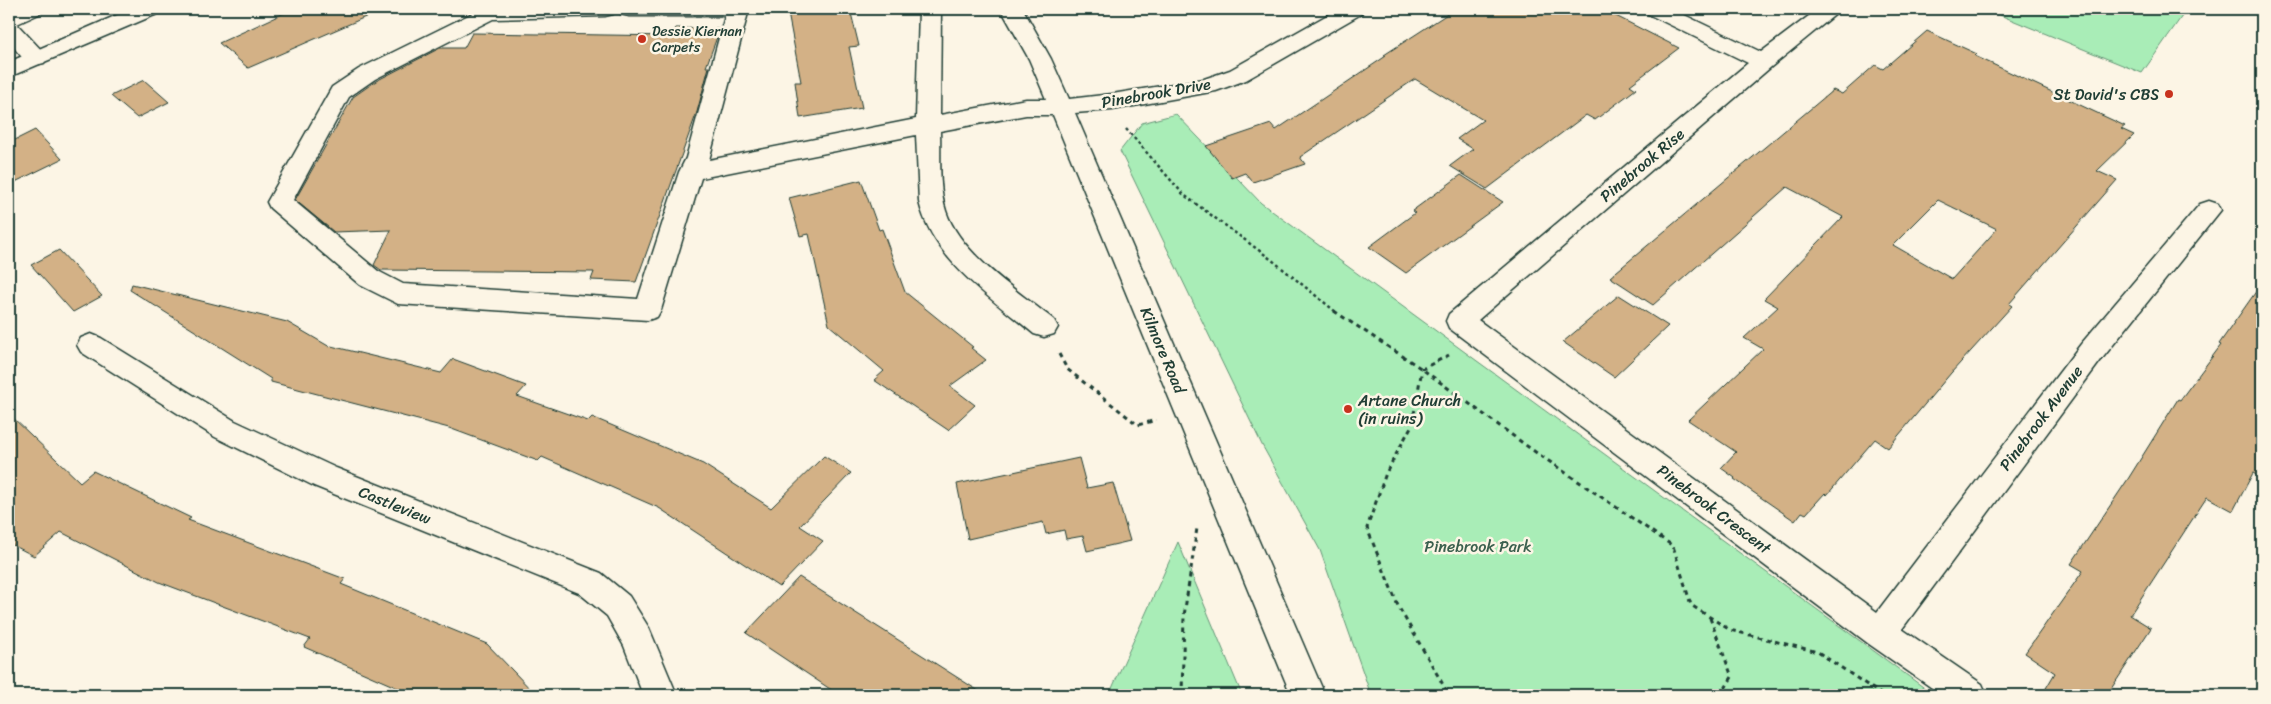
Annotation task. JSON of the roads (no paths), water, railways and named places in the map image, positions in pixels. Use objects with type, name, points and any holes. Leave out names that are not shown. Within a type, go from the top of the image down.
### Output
[{"type":"street","points":[[9,19],[31,9]]},
{"type":"street","points":[[9,70],[149,9]]},
{"type":"street","points":[[605,9],[489,13],[367,74],[340,92],[279,202],[369,278],[398,294],[648,310],[691,172],[698,158],[738,9],[629,9]]},
{"type":"street","points":[[930,9],[928,124],[932,199],[935,213],[948,238],[968,262],[1044,328]]},
{"type":"street","name":"Kilmore Road","points":[[1012,9],[1040,59],[1061,107],[1308,695]]},
{"type":"street","name":"Pinebrook Drive","points":[[691,172],[1026,106],[1061,107],[1112,102],[1208,86],[1238,75],[1353,9]]},
{"type":"street","points":[[1656,9],[1763,62]]},
{"type":"street","name":"Pinebrook Rise","points":[[1459,321],[1763,62],[1826,12]]},
{"type":"street","points":[[9,28],[36,58]]},
{"type":"street","name":"Pinebrook Avenue","points":[[1880,632],[2091,352],[2209,210]]},
{"type":"street","name":"Pinebrook Crescent","points":[[1459,321],[1880,632],[1970,695]]},
{"type":"street","name":"Castleview","points":[[91,345],[225,429],[325,477],[590,583],[618,606],[637,639],[660,695]]},
{"type":"place","name":"Dessie Kiernan Carpets","points":[[642,39]]},
{"type":"place","name":"St David's CBS","points":[[2169,94]]},
{"type":"place","name":"Artane Church (in ruins)","points":[[1348,409]]},
{"type":"park label","name":"Pinebrook Park","points":[[1478,546]]}]
